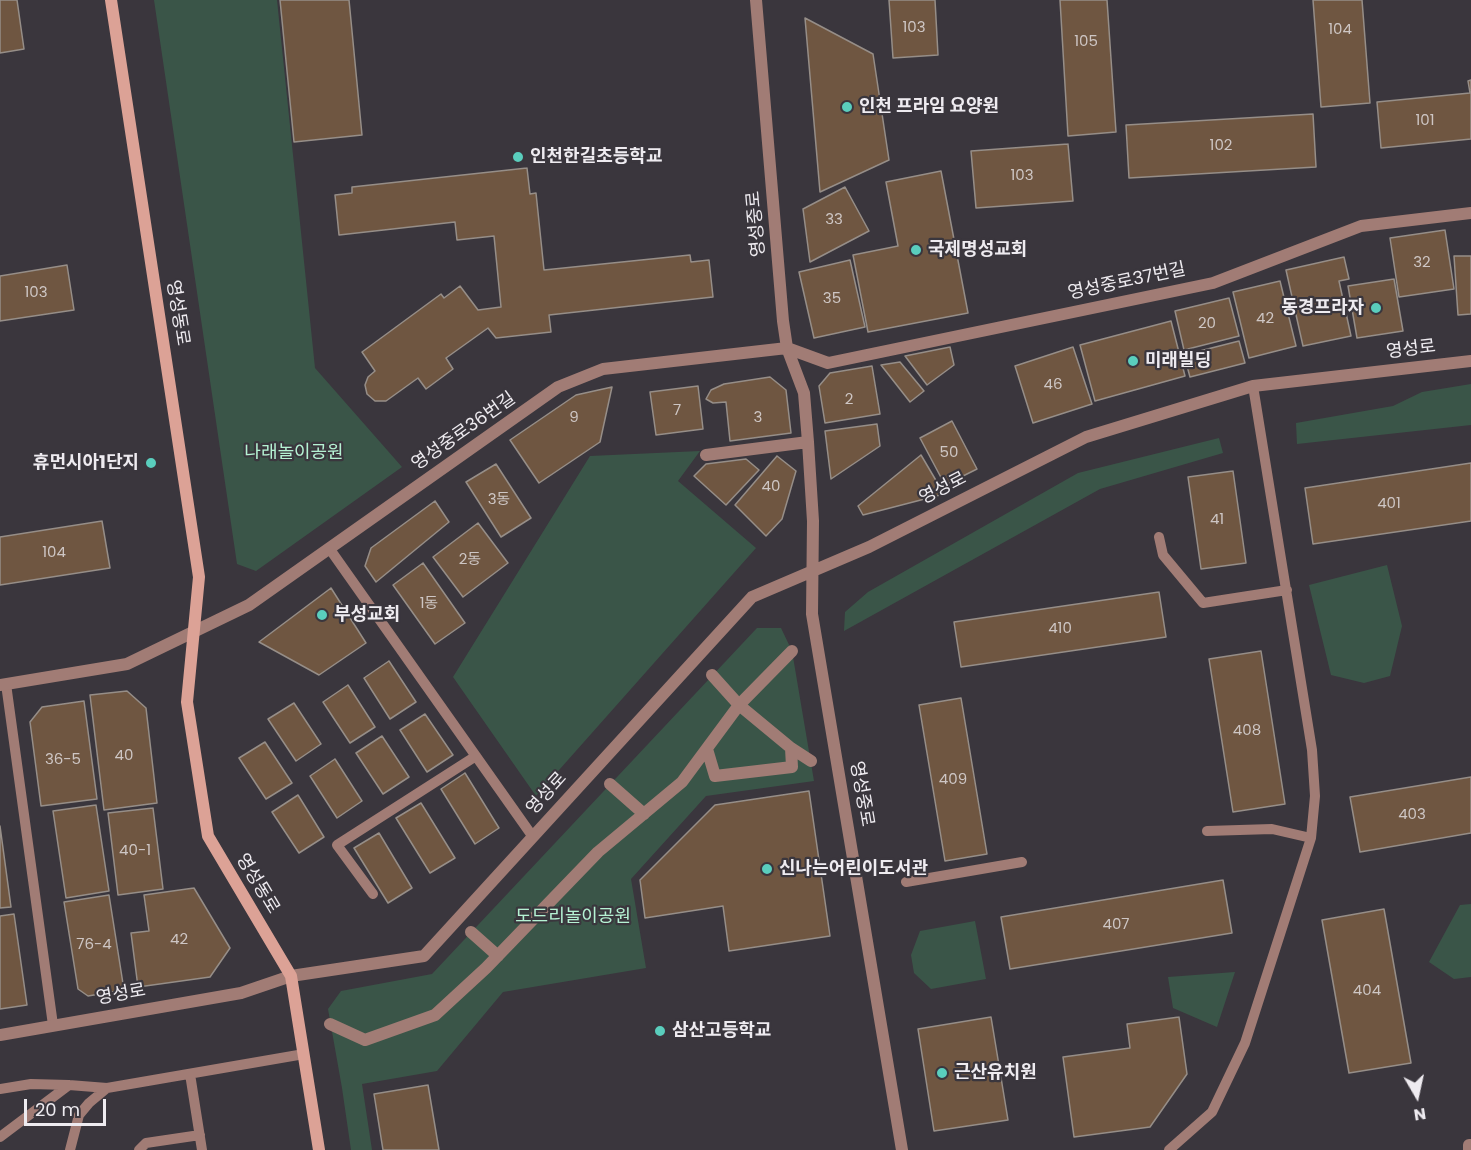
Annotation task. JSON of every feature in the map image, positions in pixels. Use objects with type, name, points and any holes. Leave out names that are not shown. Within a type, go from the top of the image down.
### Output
[{"type":"street","name":"영성동로","points":[[111,0],[199,577],[187,702],[208,836],[291,976],[319,1150]]},
{"type":"street","name":"영성중로","points":[[756,0],[783,321],[787,348],[804,393],[813,521],[812,614],[902,1150]]},
{"type":"street","name":"영성중로37번길","points":[[787,348],[828,363],[1213,283],[1361,226],[1471,213]]},
{"type":"street","name":"영성중로36번길","points":[[194,632],[249,605],[558,387],[603,369],[787,348]]},
{"type":"street","name":"영성로","points":[[0,1035],[241,993],[291,976],[424,956],[752,597],[869,547],[1086,437],[1253,386],[1471,361]]},
{"type":"street","points":[[706,455],[808,442]]},
{"type":"street","points":[[3,684],[127,664],[194,632]]},
{"type":"street","points":[[330,1024],[365,1040],[435,1015],[498,956],[598,852],[682,782],[739,705],[792,651]]},
{"type":"street","points":[[712,675],[739,705],[791,748],[811,761]]},
{"type":"street","points":[[707,749],[715,776],[792,767],[791,748]]},
{"type":"street","points":[[610,783],[644,814]]},
{"type":"street","points":[[471,932],[498,956]]},
{"type":"street","points":[[1470,1150],[1469,1145],[1471,1145]]},
{"type":"lane","points":[[1169,1150],[1212,1112],[1245,1043],[1311,838],[1315,796],[1312,750],[1253,386]]},
{"type":"lane","points":[[1159,537],[1162,555],[1203,603],[1287,590]]},
{"type":"lane","name":"영성로","points":[[329,549],[533,837]]},
{"type":"lane","points":[[3,684],[53,1025]]},
{"type":"lane","points":[[373,894],[337,845],[476,756]]},
{"type":"lane","points":[[1207,831],[1272,829],[1311,838]]},
{"type":"lane","points":[[906,882],[1022,862]]},
{"type":"lane","points":[[0,1089],[31,1084],[107,1088],[304,1054]]},
{"type":"lane","points":[[190,1074],[202,1150]]},
{"type":"lane","points":[[0,1137],[69,1085]]},
{"type":"lane","points":[[70,1150],[79,1115],[107,1088]]},
{"type":"lane","points":[[139,1150],[146,1143],[200,1135]]},
{"type":"green space","name":"나래놀이공원","points":[[154,0],[277,0],[315,368],[402,467],[256,571],[237,564]]},
{"type":"green space","points":[[1471,384],[1471,425],[1297,444],[1296,423],[1393,406],[1422,392]]},
{"type":"green space","points":[[1219,438],[1223,453],[1100,489],[844,631],[845,612],[868,592],[1078,473]]},
{"type":"green space","points":[[700,451],[678,481],[756,548],[536,796],[453,677],[590,456]]},
{"type":"green space","points":[[1387,565],[1402,626],[1390,676],[1364,683],[1331,675],[1309,585]]},
{"type":"green space","name":"도드리놀이공원","points":[[757,628],[781,628],[792,651],[814,781],[706,796],[631,879],[646,968],[503,992],[437,1071],[362,1084],[372,1150],[351,1150],[328,1009],[341,991],[432,974]]},
{"type":"green space","points":[[1471,904],[1471,977],[1454,979],[1429,962],[1460,905]]},
{"type":"green space","points":[[975,921],[986,979],[931,989],[914,973],[911,955],[920,931]]},
{"type":"green space","points":[[1235,972],[1217,1027],[1173,1008],[1168,977]]},
{"type":"building","points":[[0,0],[17,0],[24,49],[0,53]]},
{"type":"building","points":[[280,0],[349,0],[362,135],[294,142]]},
{"type":"building","points":[[889,0],[935,0],[938,55],[893,58]]},
{"type":"building","points":[[1060,0],[1107,0],[1116,132],[1068,136]]},
{"type":"building","points":[[1313,0],[1362,0],[1370,103],[1321,107]]},
{"type":"building","name":"인천 프라임 요양원","points":[[805,18],[873,54],[889,160],[820,192]]},
{"type":"building","points":[[1471,80],[1471,139],[1381,148],[1377,102],[1470,93],[1468,81]]},
{"type":"building","points":[[1313,114],[1316,167],[1129,178],[1126,125]]},
{"type":"building","points":[[1068,144],[1073,201],[976,208],[971,151]]},
{"type":"building","points":[[527,168],[530,194],[536,193],[544,270],[690,255],[691,262],[709,260],[713,297],[549,315],[551,332],[496,338],[488,328],[446,358],[453,369],[426,389],[418,378],[386,401],[375,401],[367,394],[365,385],[368,377],[375,371],[362,352],[441,294],[444,298],[460,286],[478,310],[501,307],[494,236],[457,240],[455,222],[339,235],[335,195],[352,193],[352,187]]},
{"type":"building","name":"국제명성교회","points":[[941,171],[968,313],[868,332],[853,255],[898,246],[886,182]]},
{"type":"building","points":[[845,187],[869,231],[810,262],[803,209]]},
{"type":"building","points":[[1445,230],[1454,289],[1399,297],[1390,238]]},
{"type":"building","points":[[1454,256],[1471,256],[1471,314],[1458,315]]},
{"type":"building","points":[[1344,257],[1349,279],[1339,281],[1351,336],[1303,346],[1286,270]]},
{"type":"building","points":[[850,260],[865,327],[814,338],[799,272]]},
{"type":"building","points":[[67,265],[74,310],[0,321],[0,276]]},
{"type":"building","name":"동경프라자","points":[[1394,279],[1403,331],[1357,338],[1348,286]]},
{"type":"building","points":[[1280,281],[1296,346],[1249,358],[1233,292]]},
{"type":"building","points":[[1229,298],[1239,336],[1184,350],[1175,311]]},
{"type":"building","name":"미래빌딩","points":[[1171,321],[1185,376],[1095,401],[1080,345]]},
{"type":"building","points":[[1239,341],[1245,363],[1190,377],[1184,355]]},
{"type":"building","points":[[950,347],[954,365],[927,385],[905,356]]},
{"type":"building","points":[[1073,347],[1092,404],[1033,423],[1015,366]]},
{"type":"building","points":[[900,362],[924,391],[910,402],[881,365]]},
{"type":"building","points":[[872,366],[880,414],[825,423],[819,386],[830,373]]},
{"type":"building","points":[[770,377],[786,390],[791,433],[730,441],[726,402],[713,403],[706,399],[711,390],[724,384]]},
{"type":"building","points":[[698,386],[703,429],[656,435],[650,392]]},
{"type":"building","points":[[612,387],[600,442],[539,483],[510,440],[576,395]]},
{"type":"building","points":[[952,421],[977,469],[945,485],[920,438]]},
{"type":"building","points":[[877,424],[880,446],[831,479],[825,431]]},
{"type":"building","points":[[921,455],[944,494],[863,515],[858,506]]},
{"type":"building","points":[[777,456],[796,471],[782,519],[766,536],[735,505]]},
{"type":"building","points":[[746,459],[759,470],[726,505],[694,476],[706,464]]},
{"type":"building","points":[[1471,463],[1471,521],[1313,544],[1305,488]]},
{"type":"building","points":[[496,464],[531,518],[501,537],[466,482]]},
{"type":"building","points":[[1233,471],[1246,563],[1201,569],[1188,477]]},
{"type":"building","points":[[435,501],[449,522],[376,582],[365,566],[371,548]]},
{"type":"building","points":[[102,521],[110,568],[0,585],[0,537]]},
{"type":"building","points":[[478,523],[508,563],[463,597],[433,557]]},
{"type":"building","points":[[423,563],[465,623],[435,644],[393,585]]},
{"type":"building","name":"부성교회","points":[[331,588],[366,643],[319,675],[259,642]]},
{"type":"building","points":[[1159,592],[1166,637],[961,667],[954,622]]},
{"type":"building","points":[[1261,651],[1285,804],[1233,812],[1209,659]]},
{"type":"building","points":[[389,661],[416,702],[390,719],[364,678]]},
{"type":"building","points":[[348,685],[375,727],[350,743],[323,702]]},
{"type":"building","points":[[127,691],[146,708],[157,803],[104,810],[90,695]]},
{"type":"building","points":[[961,698],[987,854],[945,861],[919,705]]},
{"type":"building","points":[[84,701],[97,799],[41,806],[30,722],[42,707]]},
{"type":"building","points":[[294,703],[321,744],[296,761],[268,719]]},
{"type":"building","points":[[425,714],[453,755],[427,772],[400,730]]},
{"type":"building","points":[[382,736],[409,777],[383,794],[356,753]]},
{"type":"building","points":[[265,742],[292,783],[266,799],[239,758]]},
{"type":"building","points":[[335,759],[362,801],[337,818],[310,776]]},
{"type":"building","points":[[465,773],[499,828],[475,844],[441,789]]},
{"type":"building","points":[[1471,777],[1471,833],[1360,852],[1350,797]]},
{"type":"building","points":[[809,791],[830,936],[729,951],[723,906],[645,918],[640,880],[715,805]]},
{"type":"building","points":[[298,795],[324,837],[299,853],[272,812]]},
{"type":"building","points":[[421,803],[455,858],[430,873],[396,818]]},
{"type":"building","points":[[96,805],[109,891],[66,898],[53,811]]},
{"type":"building","points":[[153,808],[163,889],[118,895],[108,813]]},
{"type":"building","points":[[0,826],[11,907],[0,908]]},
{"type":"building","points":[[379,833],[412,888],[388,903],[354,848]]},
{"type":"building","points":[[1223,880],[1232,933],[1010,969],[1001,917]]},
{"type":"building","points":[[194,888],[230,948],[210,977],[138,987],[131,933],[149,931],[144,895]]},
{"type":"building","points":[[109,895],[124,990],[88,996],[78,989],[64,902]]},
{"type":"building","points":[[1384,909],[1411,1063],[1349,1073],[1322,920]]},
{"type":"building","points":[[14,914],[27,1005],[0,1009],[0,916]]},
{"type":"building","points":[[991,1017],[1008,1120],[934,1131],[918,1029]]},
{"type":"building","points":[[1179,1017],[1187,1074],[1150,1127],[1074,1137],[1063,1057],[1130,1048],[1127,1024]]},
{"type":"building","points":[[428,1085],[439,1150],[383,1150],[374,1094]]},
{"type":"place","name":"인천 프라임 요양원","points":[[847,107]]},
{"type":"place","name":"인천한길초등학교","points":[[518,157]]},
{"type":"place","name":"국제명성교회","points":[[916,250]]},
{"type":"place","name":"동경프라자","points":[[1376,308]]},
{"type":"place","name":"미래빌딩","points":[[1133,361]]},
{"type":"place","name":"휴먼시아1단지","points":[[151,463]]},
{"type":"place","name":"부성교회","points":[[322,615]]},
{"type":"place","name":"신나는어린이도서관","points":[[767,869]]},
{"type":"place","name":"삼산고등학교","points":[[660,1031]]},
{"type":"place","name":"근산유치원","points":[[942,1073]]}]
